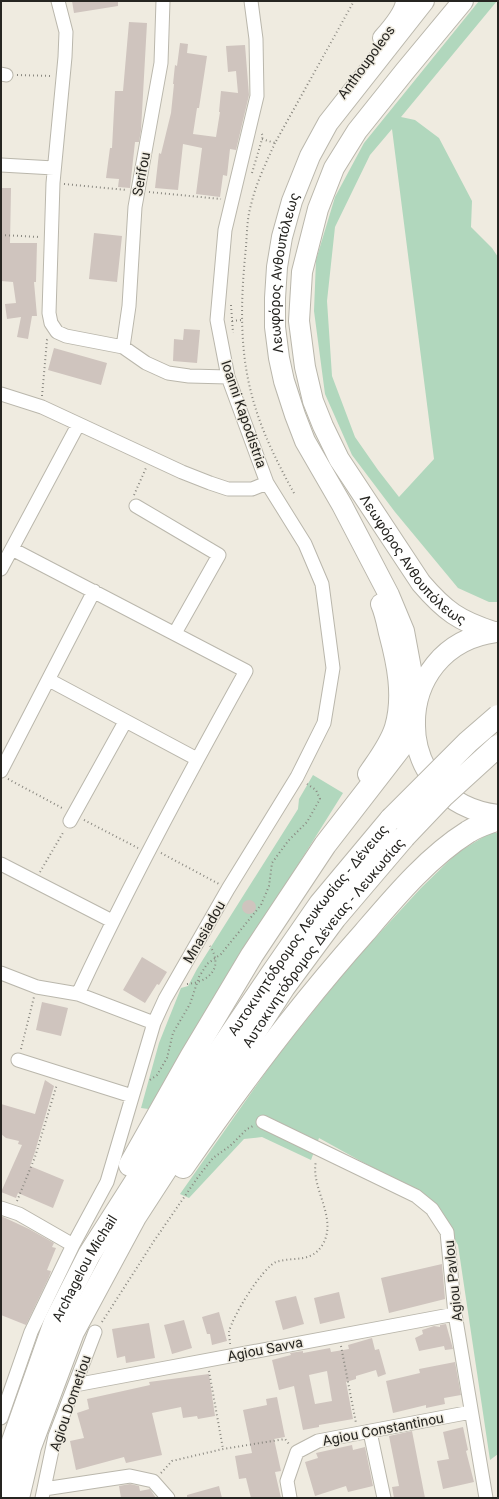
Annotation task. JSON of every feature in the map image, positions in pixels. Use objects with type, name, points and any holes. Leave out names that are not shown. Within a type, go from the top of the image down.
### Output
[{"type":"highway","name":"Αυτοκινητόδρομος Λευκωσίας - Δένειας","points":[[217,1072],[320,904],[391,818],[468,742],[498,716]]},
{"type":"highway","points":[[81,1250],[191,1057],[252,954],[325,845],[400,748],[414,722]]},
{"type":"highway","name":"Αυτοκινητόδρομος Δένειας - Λευκωσίας","points":[[217,1072],[284,987],[331,924],[404,837],[444,796],[498,746]]},
{"type":"highway","points":[[105,1271],[142,1226],[280,1032],[328,973],[392,900],[434,857],[468,832],[498,818]]},
{"type":"highway","name":"Archagelou Michail","points":[[1,1490],[13,1441],[81,1250],[217,1072]]},
{"type":"highway","name":"Archagelou Michail","points":[[18,1498],[30,1448],[73,1332],[135,1216],[217,1072]]},
{"type":"main road","name":"Λεωφόρος Ανθουπόλεως","points":[[417,701],[404,631],[389,595],[342,506],[305,441],[295,416],[284,381],[275,327],[275,298],[277,267],[282,237],[292,201],[310,156],[328,123],[424,1]]},
{"type":"main road","name":"Λεωφόρος Ανθουπόλεως","points":[[463,1],[357,131],[334,168],[318,209],[302,272],[299,321],[305,368],[313,401],[339,459],[421,583],[435,599],[452,614],[465,622],[496,632]]},
{"type":"main road","points":[[325,845],[349,802],[390,740],[395,726],[399,698],[396,659],[383,608],[363,555],[342,506]]},
{"type":"main road","points":[[496,632],[473,638],[454,648],[437,662],[425,680],[417,701],[414,722],[416,743],[423,764],[433,780],[447,795],[465,806],[484,813],[498,815]]},
{"type":"street","points":[[58,1],[66,32],[64,77],[54,168],[50,237],[49,313],[51,324],[57,332],[66,336],[123,347],[146,363],[168,373],[189,376],[228,377]]},
{"type":"street","name":"Serifou","points":[[123,347],[129,306],[135,207],[161,63],[163,1]]},
{"type":"street","name":"Ioanni Kapodistria","points":[[1,394],[42,407],[78,425],[210,483],[228,489],[252,489],[267,483],[228,377],[217,320],[225,230],[257,96],[256,39],[251,1]]},
{"type":"street","name":"Anthoupoleos","points":[[328,123],[335,105],[348,84],[395,22],[405,5],[405,1]]},
{"type":"street","points":[[445,23],[448,1]]},
{"type":"street","points":[[1,165],[54,168]]},
{"type":"street","points":[[1,569],[78,425]]},
{"type":"street","name":"Mnasiadou","points":[[1,1418],[31,1332],[81,1250],[107,1182],[154,1023],[165,999],[228,889],[301,780],[324,723],[333,668],[322,584],[305,544],[267,483]]},
{"type":"street","points":[[136,506],[219,555],[175,633]]},
{"type":"street","points":[[12,549],[246,671],[197,759],[112,921],[78,994]]},
{"type":"street","points":[[4,775],[49,680],[94,591]]},
{"type":"street","points":[[49,680],[125,722],[197,759]]},
{"type":"street","points":[[72,818],[125,722]]},
{"type":"street","points":[[1,864],[112,921]]},
{"type":"street","points":[[1,973],[37,987],[78,994],[154,1023]]},
{"type":"street","points":[[18,1060],[132,1096]]},
{"type":"street","name":"Agiou Pavlou","points":[[263,1122],[416,1196],[432,1209],[447,1232],[455,1314],[486,1498]]},
{"type":"street","points":[[7,1210],[19,1214],[81,1250]]},
{"type":"street","name":"Agiou Savva","points":[[75,1385],[455,1314]]},
{"type":"street","name":"Agiou Dometiou","points":[[43,1494],[55,1436],[95,1332]]},
{"type":"street","name":"Agiou Constantinou","points":[[297,1452],[318,1441],[471,1412]]},
{"type":"street","points":[[364,1433],[384,1498]]},
{"type":"street","points":[[290,1498],[287,1481],[297,1452]]},
{"type":"street","points":[[43,1494],[130,1476],[153,1481],[168,1498]]},
{"type":"path","points":[[295,495],[267,442],[256,411],[247,376],[242,320],[243,276],[250,205],[261,172],[275,143],[354,1]]},
{"type":"path","points":[[4,75],[64,77]]},
{"type":"path","points":[[252,174],[263,136],[259,129]]},
{"type":"path","points":[[262,139],[275,143]]},
{"type":"path","points":[[1,235],[50,237]]},
{"type":"path","points":[[228,338],[233,333],[231,300]]},
{"type":"path","points":[[232,321],[242,320]]},
{"type":"path","points":[[42,407],[47,340],[57,332]]},
{"type":"path","points":[[136,506],[133,498],[151,458]]},
{"type":"path","points":[[4,775],[72,818],[150,850],[228,889]]},
{"type":"path","points":[[147,1079],[150,1080],[157,1075],[167,1058],[173,1033],[190,1004],[196,983],[207,964],[221,954],[261,905],[269,886],[272,863],[288,841],[307,822],[320,799],[316,790],[301,780]]},
{"type":"path","points":[[34,881],[72,818]]},
{"type":"path","points":[[186,984],[206,980],[211,974],[215,967],[215,958],[210,946]]},
{"type":"path","points":[[18,1060],[37,987]]},
{"type":"path","points":[[7,1210],[35,1157],[60,1074]]},
{"type":"path","points":[[95,1332],[154,1241],[214,1158],[230,1146],[246,1129],[263,1122]]},
{"type":"path","points":[[231,1356],[229,1333],[231,1327],[236,1315],[258,1280],[276,1262],[304,1258],[313,1255],[322,1244],[328,1229],[323,1202],[315,1176],[319,1149]]},
{"type":"path","points":[[339,1335],[364,1433]]},
{"type":"path","points":[[207,1360],[223,1449]]},
{"type":"path","points":[[153,1481],[172,1461],[223,1449],[285,1439],[297,1452]]},
{"type":"green space","points":[[479,1],[497,1],[401,117],[415,120],[439,138],[472,201],[471,227],[492,248],[498,257],[498,602],[489,602],[458,588],[395,512],[352,455],[325,394],[314,311],[316,260],[335,197],[364,143]],"holes":[[[392,129],[434,459],[399,497],[355,437],[332,376],[327,301],[335,227],[370,155]]]},
{"type":"green space","points":[[313,775],[343,793],[219,991],[156,1110],[141,1108],[159,1043],[181,988],[188,986],[197,969],[298,809],[299,799]]},
{"type":"green space","points":[[490,833],[498,833],[498,1454],[490,1460],[458,1245],[431,1200],[319,1138],[311,1160],[262,1137],[244,1139],[189,1198],[180,1194],[275,1059],[351,964],[421,888],[457,853]]},
{"type":"building","points":[[72,1],[118,1],[118,6],[74,13]]},
{"type":"building","points":[[129,22],[147,23],[141,130],[139,142],[135,142],[130,188],[118,187],[119,179],[106,178],[110,148],[112,148],[115,91],[123,91]]},
{"type":"building","points":[[180,43],[188,44],[187,53],[207,56],[199,108],[197,108],[193,134],[216,137],[220,112],[221,91],[238,93],[236,71],[228,72],[226,46],[245,45],[249,95],[236,150],[230,149],[227,176],[223,175],[220,197],[196,194],[202,148],[183,144],[178,190],[155,188],[159,153],[161,154],[171,113],[175,65],[177,66]]},
{"type":"building","points":[[1,188],[11,188],[10,243],[37,243],[36,282],[34,282],[37,316],[32,316],[28,339],[17,337],[21,317],[7,319],[5,304],[16,303],[13,282],[1,281]]},
{"type":"building","points":[[94,233],[122,236],[117,282],[89,279]]},
{"type":"building","points":[[184,329],[200,330],[197,363],[173,361],[174,339],[183,340]]},
{"type":"building","points":[[54,348],[107,363],[101,385],[48,370]]},
{"type":"building","points":[[246,900],[252,900],[256,904],[256,910],[252,914],[246,914],[242,910],[242,904]]},
{"type":"building","points":[[142,957],[167,972],[159,985],[157,984],[145,1003],[123,990]]},
{"type":"building","points":[[42,1002],[68,1008],[61,1036],[36,1030]]},
{"type":"building","points":[[45,1080],[54,1086],[30,1166],[64,1180],[53,1208],[18,1193],[16,1198],[1,1192],[22,1145],[18,1144],[19,1141],[6,1138],[1,1134],[1,1104],[35,1114]]},
{"type":"building","points":[[1,1216],[54,1243],[52,1247],[56,1248],[47,1270],[51,1271],[49,1277],[26,1325],[1,1315]]},
{"type":"building","points":[[442,1264],[445,1299],[389,1313],[381,1278]]},
{"type":"building","points":[[339,1292],[345,1318],[320,1324],[314,1298]]},
{"type":"building","points":[[296,1296],[304,1324],[283,1330],[275,1301]]},
{"type":"building","points":[[219,1312],[227,1341],[212,1345],[210,1334],[207,1334],[202,1317]]},
{"type":"building","points":[[184,1320],[192,1348],[172,1354],[164,1325]]},
{"type":"building","points":[[149,1323],[155,1358],[126,1363],[125,1356],[117,1358],[112,1329]]},
{"type":"building","points":[[446,1324],[453,1349],[445,1350],[444,1346],[419,1351],[415,1338],[423,1334],[422,1330],[434,1326],[440,1327],[440,1325]]},
{"type":"building","points":[[372,1338],[375,1350],[379,1349],[386,1374],[378,1377],[376,1370],[356,1376],[356,1379],[346,1382],[353,1419],[319,1425],[319,1427],[303,1430],[294,1386],[279,1390],[272,1360],[291,1355],[290,1353],[303,1351],[303,1353],[330,1348],[331,1352],[349,1349],[348,1345]],"holes":[[[327,1371],[332,1401],[315,1404],[309,1375]]]},
{"type":"building","points":[[455,1362],[461,1395],[444,1398],[445,1404],[426,1408],[426,1405],[393,1413],[386,1381],[420,1373],[419,1369]]},
{"type":"building","points":[[209,1374],[215,1416],[198,1419],[197,1416],[183,1418],[181,1407],[152,1413],[162,1455],[126,1463],[124,1457],[76,1470],[70,1441],[84,1438],[77,1413],[89,1409],[87,1399],[150,1385],[149,1382]]},
{"type":"building","points":[[277,1397],[285,1437],[274,1439],[281,1471],[275,1472],[281,1498],[251,1498],[246,1478],[239,1479],[235,1456],[252,1453],[243,1410],[267,1405],[266,1399]]},
{"type":"building","points":[[463,1427],[468,1450],[466,1451],[474,1482],[443,1489],[437,1461],[449,1459],[443,1432]]},
{"type":"building","points":[[412,1431],[425,1498],[394,1498],[392,1487],[399,1486],[389,1436]]},
{"type":"building","points":[[352,1445],[353,1450],[365,1447],[373,1486],[348,1492],[346,1486],[315,1496],[305,1462],[318,1458],[316,1453]]},
{"type":"building","points":[[130,1484],[139,1486],[140,1491],[150,1489],[156,1498],[121,1498],[119,1486]]},
{"type":"building","points":[[219,1486],[222,1498],[187,1498],[187,1495]]}]
